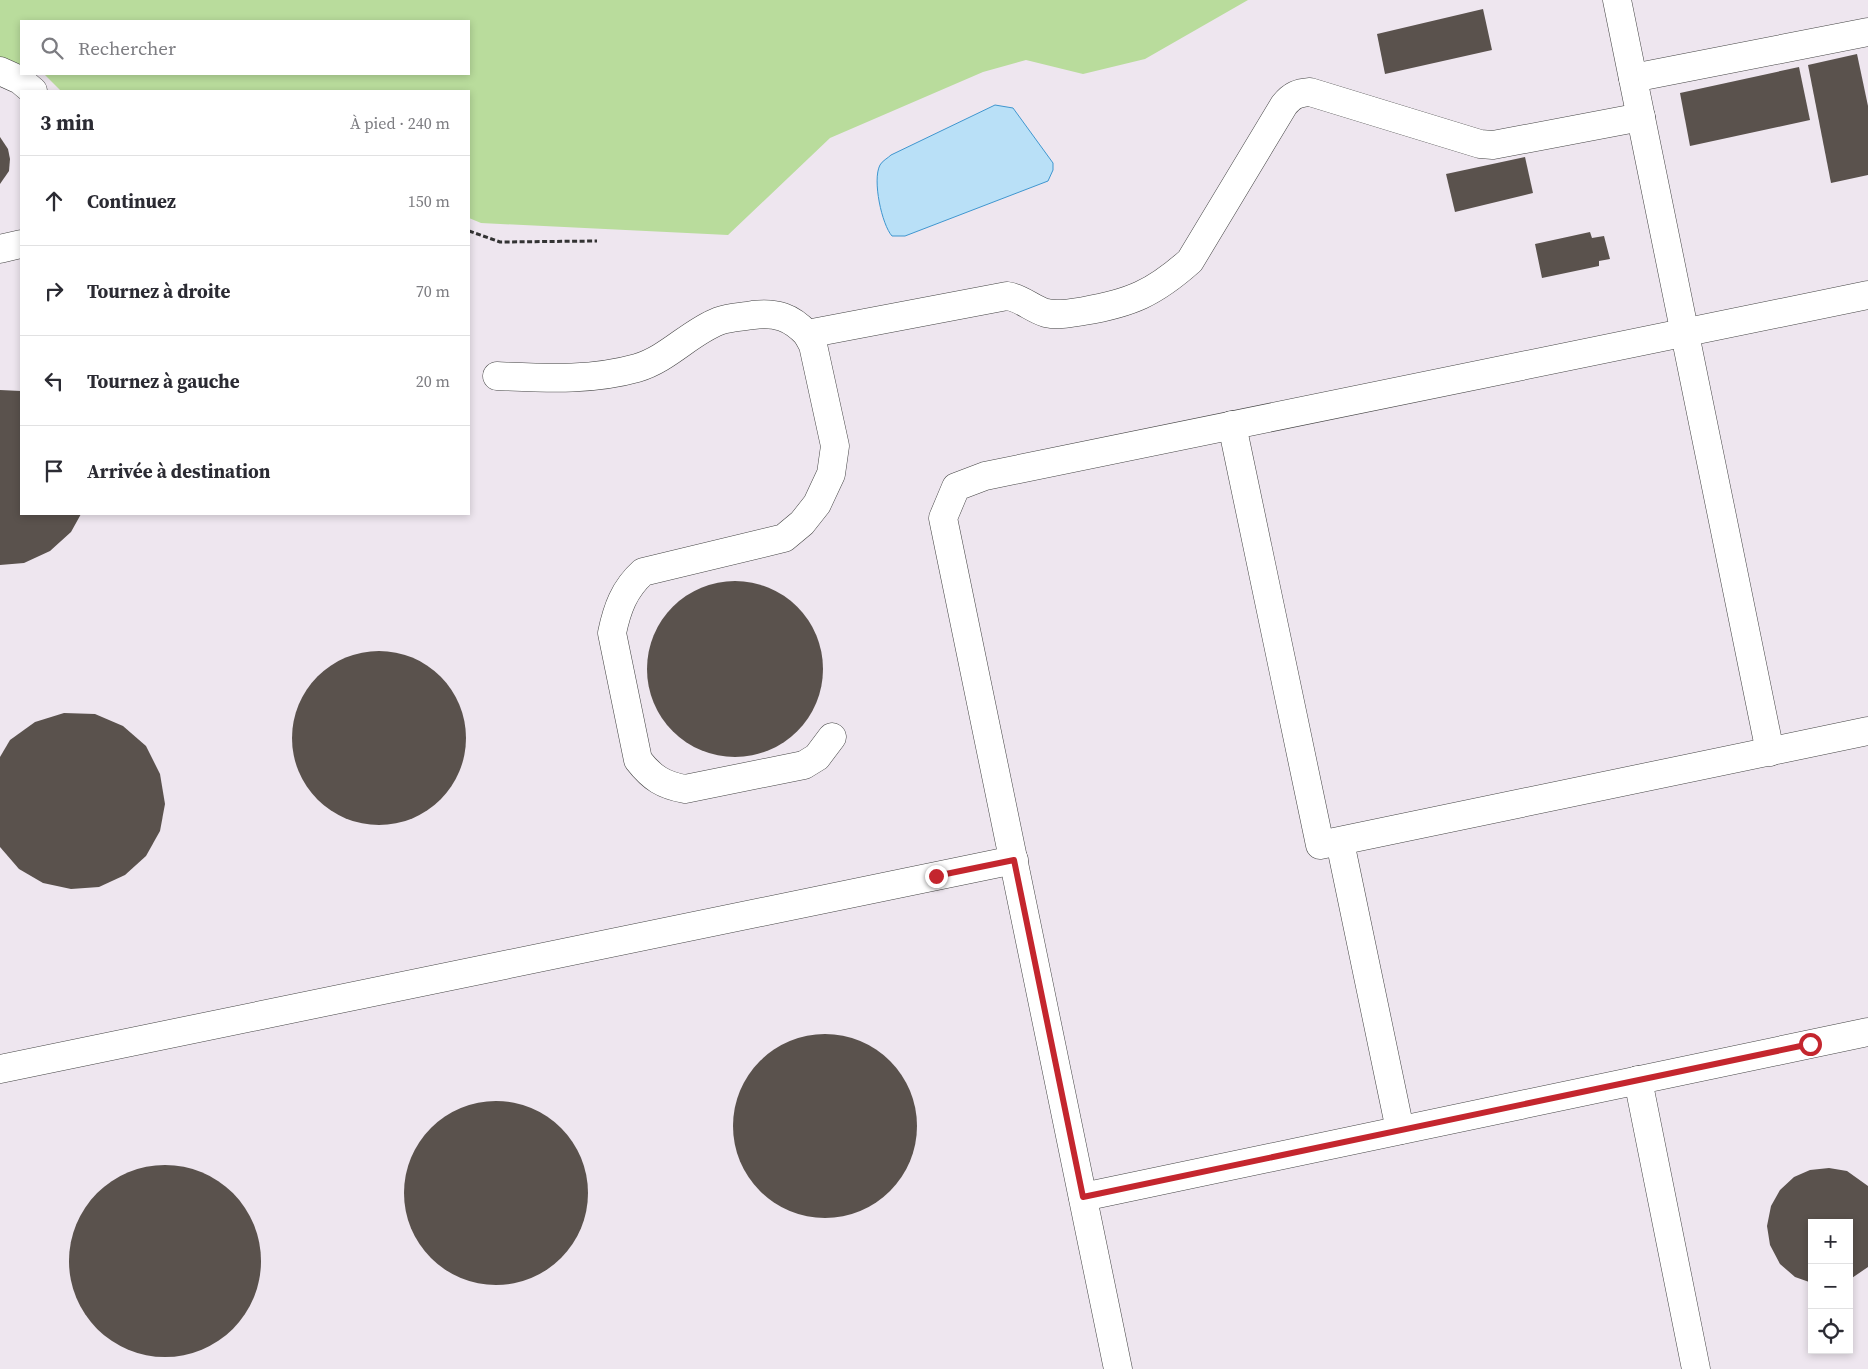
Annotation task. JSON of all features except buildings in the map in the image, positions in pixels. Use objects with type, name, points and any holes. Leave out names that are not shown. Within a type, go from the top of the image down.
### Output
[{"type":"lane","points":[[1617,0],[1770,752]]},
{"type":"lane","points":[[1633,78],[1868,32]]},
{"type":"lane","points":[[0,71],[20,80],[32,90]]},
{"type":"lane","points":[[807,334],[1008,296],[1018,298],[1044,312],[1059,315],[1112,306],[1142,296],[1171,278],[1190,261],[1284,105],[1291,97],[1300,92],[1310,92],[1480,144],[1493,145],[1641,117]]},
{"type":"lane","points":[[0,249],[20,244]]},
{"type":"lane","points":[[1118,1369],[943,518],[956,486],[985,476],[1868,295]]},
{"type":"lane","points":[[498,376],[570,379],[620,372],[656,361],[721,320],[768,313],[796,322],[807,334],[813,345],[835,446],[830,474],[817,504],[802,524],[784,538],[643,572],[630,584],[617,612],[612,633],[638,760],[649,775],[667,786],[685,789],[804,765],[817,757],[832,737]]},
{"type":"lane","points":[[1232,426],[1320,845],[1868,731]]},
{"type":"lane","points":[[1340,842],[1400,1130]]},
{"type":"lane","points":[[0,1069],[1014,860]]},
{"type":"lane","points":[[1083,1197],[1868,1032]]},
{"type":"lane","points":[[1638,1080],[1696,1369]]},
{"type":"path","points":[[470,231],[500,242],[597,241]]},
{"type":"shaded area","points":[[0,0],[1868,0],[1868,1369],[0,1369]]},
{"type":"green space","points":[[0,0],[1248,0],[1145,59],[1083,74],[1026,60],[983,72],[830,138],[728,235],[481,223],[470,218],[470,90],[60,90],[45,75],[470,75],[470,20],[20,20],[20,68],[0,62]]},
{"type":"water","points":[[995,105],[1013,108],[1053,163],[1053,170],[1048,181],[905,236],[892,236],[888,230],[879,202],[877,181],[881,164],[891,155]]},
{"type":"route","points":[[936,876],[1014,860],[1083,1197],[1810,1044]]}]
